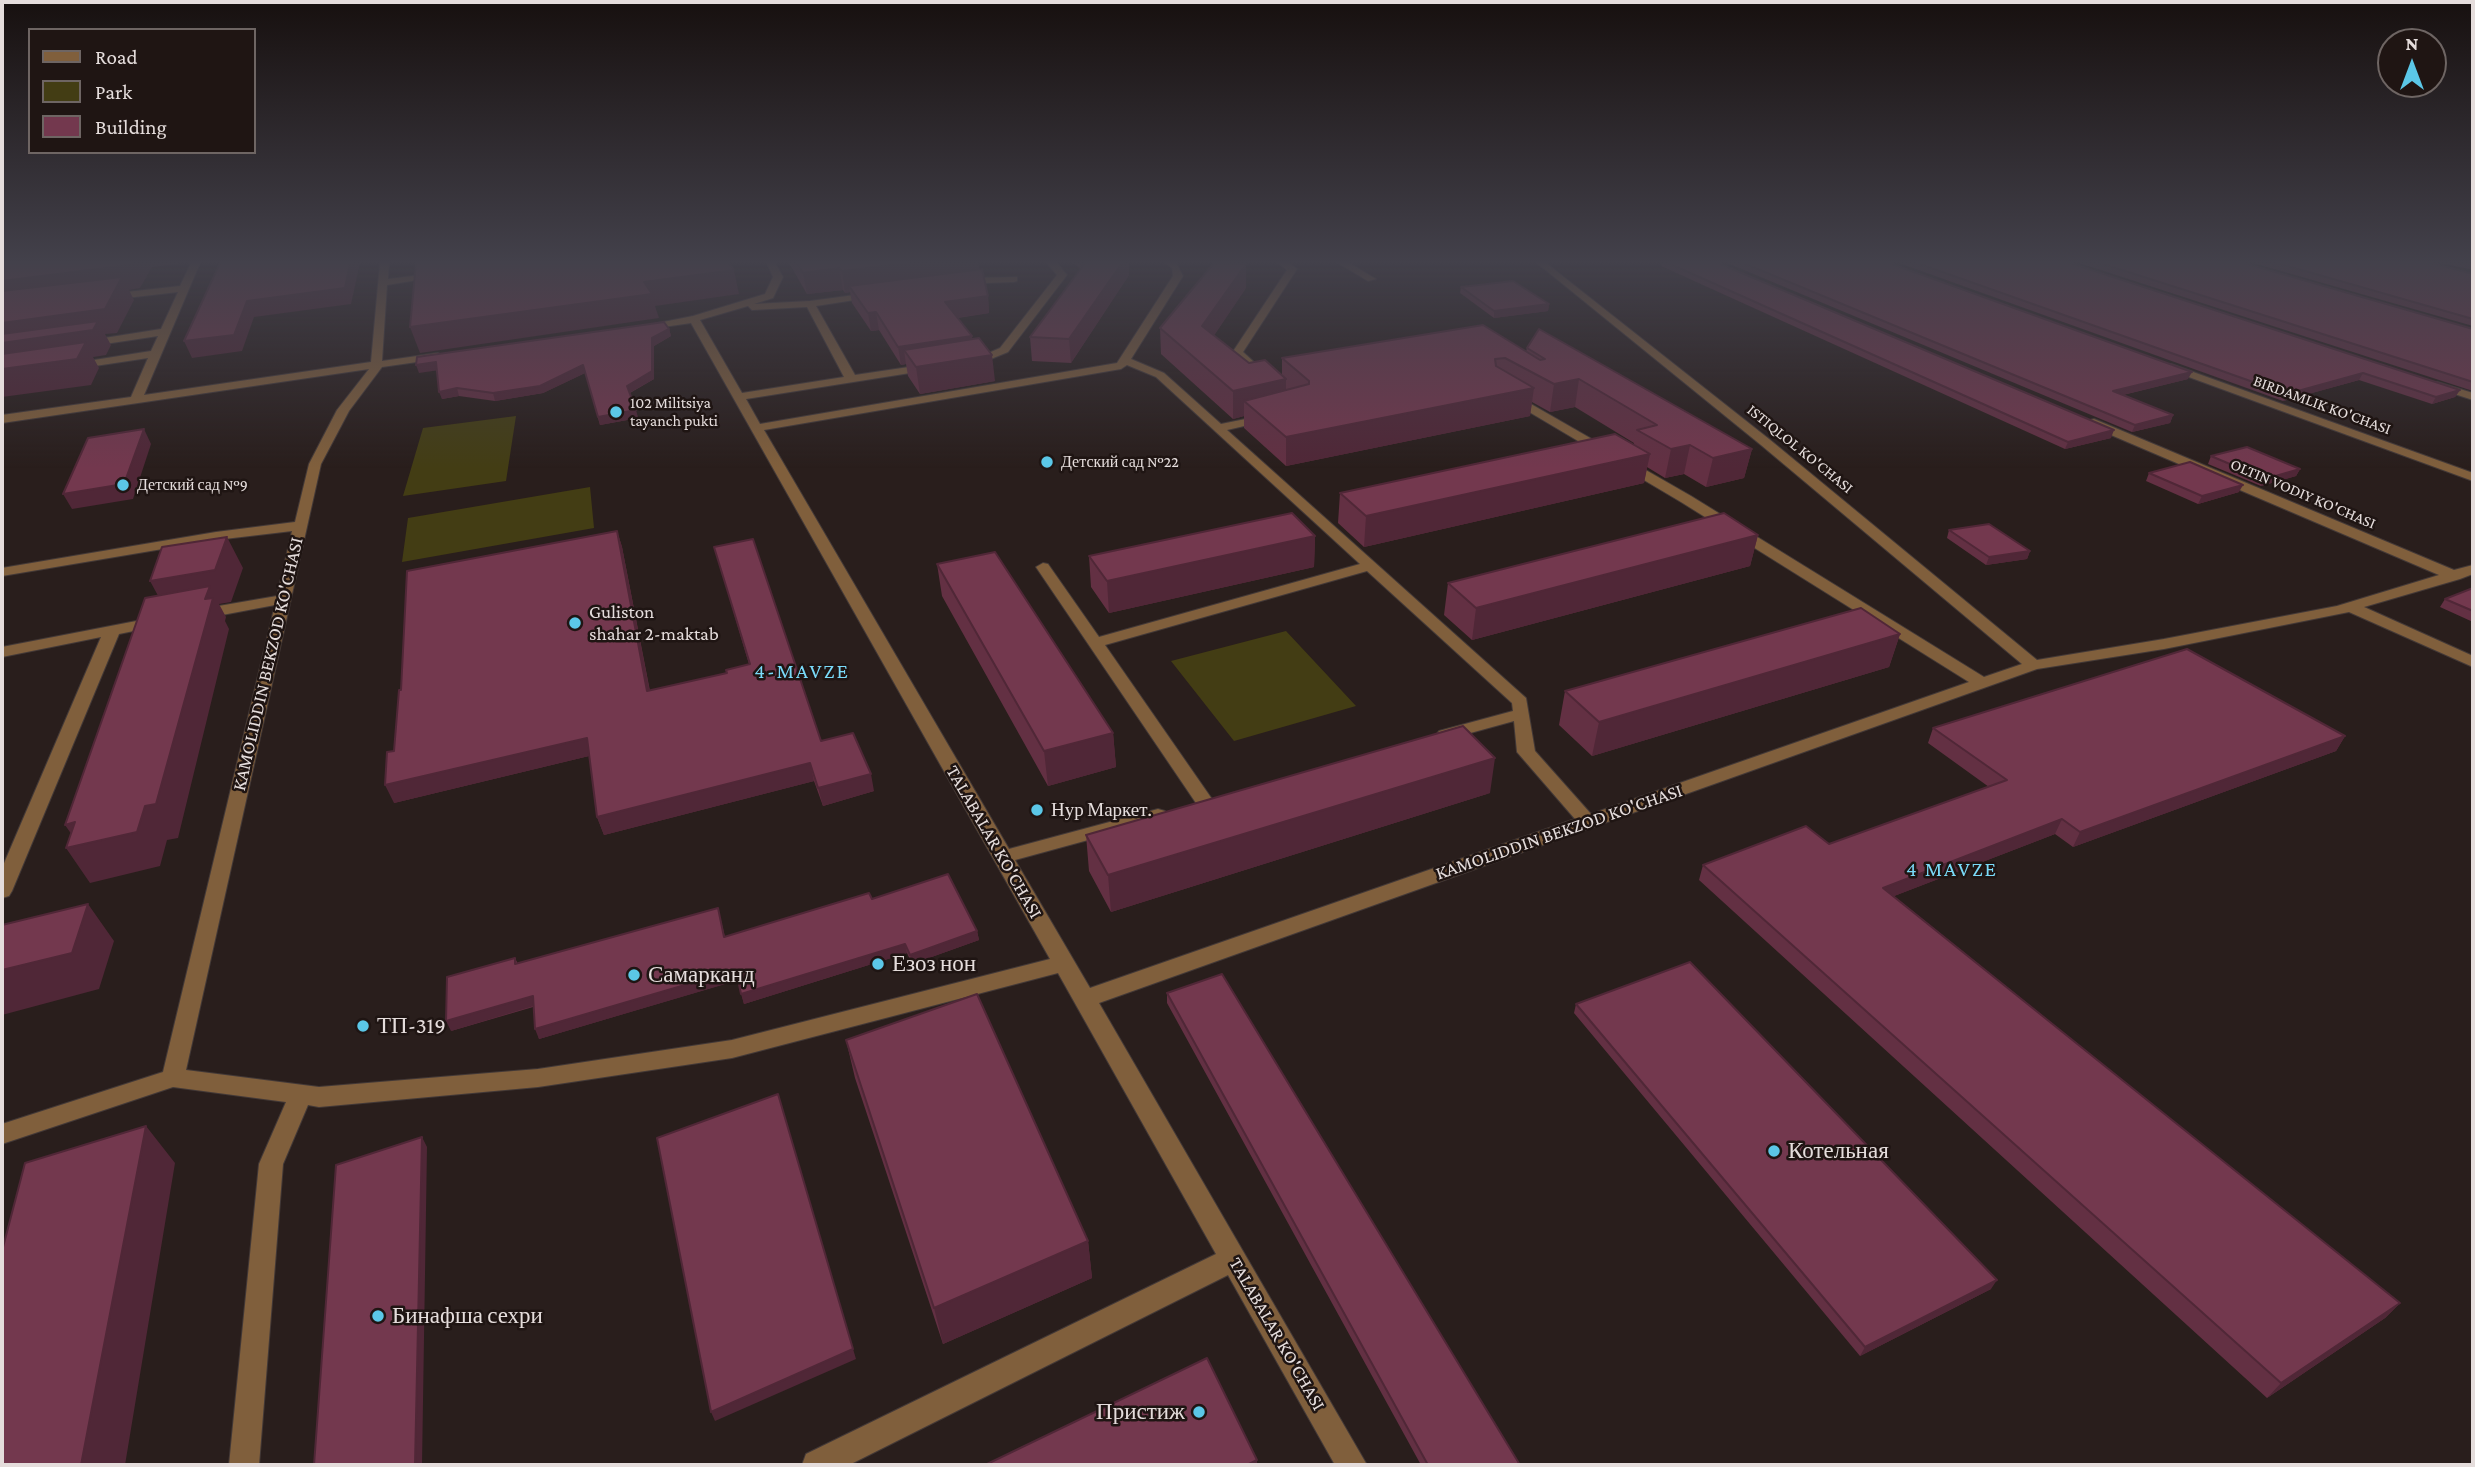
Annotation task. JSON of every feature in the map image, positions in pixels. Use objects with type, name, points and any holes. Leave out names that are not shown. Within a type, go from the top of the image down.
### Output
[{"type":"street","name":"KAMOLIDDIN BEKZOD KO'CHASI","points":[[173,1078],[315,464],[343,410],[376,368],[378,331]]},
{"type":"street","name":"TALABALAR KO'CHASI","points":[[701,331],[1352,1465]]},
{"type":"street","points":[[825,331],[851,379]]},
{"type":"street","points":[[959,362],[986,358],[1004,350],[1018,331]]},
{"type":"street","points":[[756,428],[1121,366],[1143,331]]},
{"type":"street","points":[[1251,331],[1237,353],[1273,385]]},
{"type":"street","name":"ISTIQLOL KO'CHASI","points":[[1627,331],[1765,442],[2034,665]]},
{"type":"street","points":[[136,399],[165,332]]},
{"type":"street","points":[[70,346],[165,332]]},
{"type":"street","points":[[66,367],[155,354]]},
{"type":"street","points":[[2,419],[445,355]]},
{"type":"street","points":[[1125,360],[1160,375],[1520,702],[1526,752],[1588,822]]},
{"type":"street","name":"BIRDAMLIK KO'CHASI","points":[[2159,362],[2473,477]]},
{"type":"street","points":[[738,397],[945,364]]},
{"type":"street","points":[[2420,380],[2473,397]]},
{"type":"street","points":[[1498,389],[1685,499],[1982,683]]},
{"type":"street","points":[[1218,428],[1273,416]]},
{"type":"street","name":"OLTIN VODIY KO'CHASI","points":[[2084,419],[2455,576]]},
{"type":"street","points":[[2,572],[216,536],[300,526]]},
{"type":"street","points":[[1096,643],[1370,566]]},
{"type":"street","points":[[1003,858],[1198,804],[1096,643],[1043,567]]},
{"type":"street","name":"KAMOLIDDIN BEKZOD KO'CHASI","points":[[1084,999],[2034,665],[2164,644],[2351,607],[2473,569]]},
{"type":"street","points":[[2,652],[284,599]]},
{"type":"street","points":[[2351,607],[2473,662]]},
{"type":"street","points":[[2,891],[112,631]]},
{"type":"street","points":[[1429,739],[1521,714]]},
{"type":"street","points":[[2,1134],[173,1078],[319,1097],[538,1078],[732,1049],[1064,963]]},
{"type":"street","points":[[244,1465],[271,1164],[301,1095]]},
{"type":"street","points":[[817,1465],[1234,1259]]},
{"type":"green space","points":[[516,416],[506,481],[403,496],[423,428]]},
{"type":"green space","points":[[590,487],[594,528],[402,562],[408,518]]},
{"type":"green space","points":[[1286,631],[1356,706],[1234,741],[1171,661]]},
{"type":"building","points":[[21,331],[83,331],[2,343],[2,334]]},
{"type":"building","points":[[188,331],[235,331],[234,335],[184,341]]},
{"type":"building","points":[[597,331],[664,331],[652,338],[652,371],[627,386],[636,410],[598,417],[583,365],[540,386],[493,393],[457,388],[439,392],[436,362],[416,365],[417,357]]},
{"type":"building","points":[[888,331],[968,331],[972,336],[898,347]]},
{"type":"building","points":[[1034,331],[1074,331],[1069,339],[1030,337]]},
{"type":"building","points":[[1164,331],[1209,331],[1249,363],[1265,360],[1286,379],[1233,391]]},
{"type":"building","points":[[1444,331],[1494,331],[1540,360],[1545,359],[1527,348],[1537,331],[1543,331],[1752,449],[1713,458],[1690,445],[1671,449],[1637,430],[1657,425],[1579,379],[1554,384],[1505,358],[1495,359],[1496,366],[1534,388],[1286,437],[1244,401],[1309,384],[1309,381],[1282,358]]},
{"type":"building","points":[[1821,331],[1880,331],[2114,430],[2068,442]]},
{"type":"building","points":[[1909,331],[2079,331],[2192,372],[2113,391],[2173,415],[2135,425]]},
{"type":"building","points":[[2110,331],[2280,331],[2460,390],[2436,397],[2363,373],[2287,394]]},
{"type":"building","points":[[2315,331],[2473,331],[2473,382]]},
{"type":"building","points":[[979,338],[992,355],[916,367],[904,350]]},
{"type":"building","points":[[86,342],[77,359],[2,369],[2,354]]},
{"type":"building","points":[[144,429],[124,484],[63,494],[88,438]]},
{"type":"building","points":[[1615,434],[1650,454],[1366,516],[1340,493]]},
{"type":"building","points":[[2247,447],[2300,469],[2265,479],[2211,456]]},
{"type":"building","points":[[2190,462],[2243,485],[2202,496],[2149,473]]},
{"type":"building","points":[[1292,513],[1315,536],[1107,581],[1089,556]]},
{"type":"building","points":[[1724,513],[1758,535],[1476,608],[1448,583]]},
{"type":"building","points":[[1989,524],[2030,551],[1989,557],[1949,530]]},
{"type":"building","points":[[617,531],[647,691],[727,673],[726,670],[750,664],[714,547],[753,539],[821,741],[853,733],[871,774],[818,788],[810,763],[597,817],[587,738],[385,785],[387,752],[394,751],[401,690],[407,571]]},
{"type":"building","points":[[227,537],[215,570],[150,581],[162,547]]},
{"type":"building","points":[[995,552],[1113,733],[1044,751],[937,564]]},
{"type":"building","points":[[210,586],[205,599],[213,598],[156,804],[145,806],[137,832],[66,848],[75,822],[65,825],[145,598]]},
{"type":"building","points":[[2473,588],[2473,611],[2445,599]]},
{"type":"building","points":[[1861,608],[1900,634],[1599,722],[1565,691]]},
{"type":"building","points":[[2187,649],[2345,736],[2080,832],[2062,819],[1883,888],[2400,1303],[2281,1383],[1703,865],[1806,826],[1829,844],[2007,780],[1933,728]]},
{"type":"building","points":[[1463,726],[1495,758],[1108,875],[1086,835]]},
{"type":"building","points":[[948,874],[977,931],[910,955],[905,944],[741,994],[736,970],[535,1029],[533,996],[446,1021],[447,977],[515,958],[515,964],[718,908],[724,937],[869,893],[872,899]]},
{"type":"building","points":[[88,904],[72,953],[2,970],[2,925]]},
{"type":"building","name":"Котельная","points":[[1690,962],[1997,1280],[1865,1347],[1576,1004]]},
{"type":"building","points":[[1222,974],[1520,1465],[1428,1465],[1167,993]]},
{"type":"building","points":[[977,994],[1088,1241],[934,1308],[846,1040]]},
{"type":"building","points":[[778,1094],[853,1349],[711,1412],[657,1138]]},
{"type":"building","points":[[146,1126],[81,1465],[2,1465],[2,1251],[25,1163]]},
{"type":"building","name":"Бинафша сехри","points":[[422,1137],[415,1465],[314,1465],[336,1165]]},
{"type":"building","points":[[1207,1358],[1257,1460],[1247,1465],[985,1465]]},
{"type":"place","name":"102 Militsiya tayanch pukti","points":[[616,412]]},
{"type":"place","name":"Детский сад №22","points":[[1047,462]]},
{"type":"place","name":"Детский сад №9","points":[[123,485]]},
{"type":"place","name":"Guliston shahar 2-maktab","points":[[575,623]]},
{"type":"place","name":"Нур Маркет.","points":[[1037,810]]},
{"type":"place","name":"Езоз нон","points":[[878,964]]},
{"type":"place","name":"Самарканд","points":[[634,975]]},
{"type":"place","name":"ТП-319","points":[[363,1026]]},
{"type":"place","name":"Котельная","points":[[1774,1151]]},
{"type":"place","name":"Бинафша сехри","points":[[378,1316]]},
{"type":"place","name":"Пристиж","points":[[1199,1412]]},
{"type":"district","name":"4-MAVZE","points":[[802,672]]},
{"type":"district","name":"4 MAVZE","points":[[1952,870]]}]
